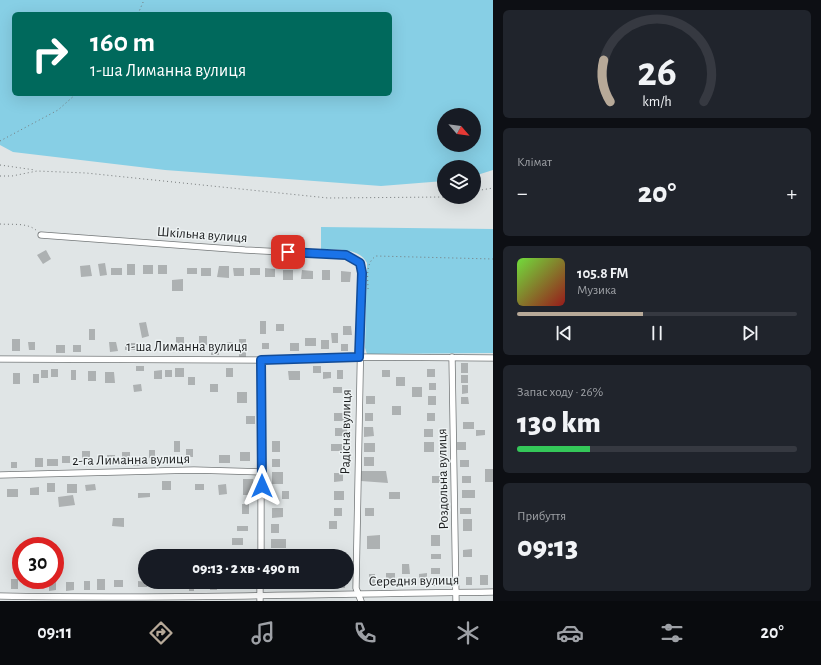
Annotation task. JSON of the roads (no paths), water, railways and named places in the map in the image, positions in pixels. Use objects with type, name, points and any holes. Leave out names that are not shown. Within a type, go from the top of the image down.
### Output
[{"type":"street","name":"Шкільна вулиця","points":[[41,235],[245,250],[346,255],[360,263]]},
{"type":"street","name":"Радісна вулиця","points":[[360,263],[362,273],[359,357],[356,588],[360,598]]},
{"type":"street","name":"1-ша Лиманна вулиця","points":[[0,359],[261,360],[359,357],[493,358]]},
{"type":"street","name":"Роздольна вулиця","points":[[452,357],[456,521],[456,601]]},
{"type":"street","points":[[261,360],[261,549]]},
{"type":"street","name":"2-га Лиманна вулиця","points":[[0,475],[194,470],[262,472]]},
{"type":"street","name":"Середня вулиця","points":[[0,596],[260,599],[360,598],[456,592],[493,592]]}]
